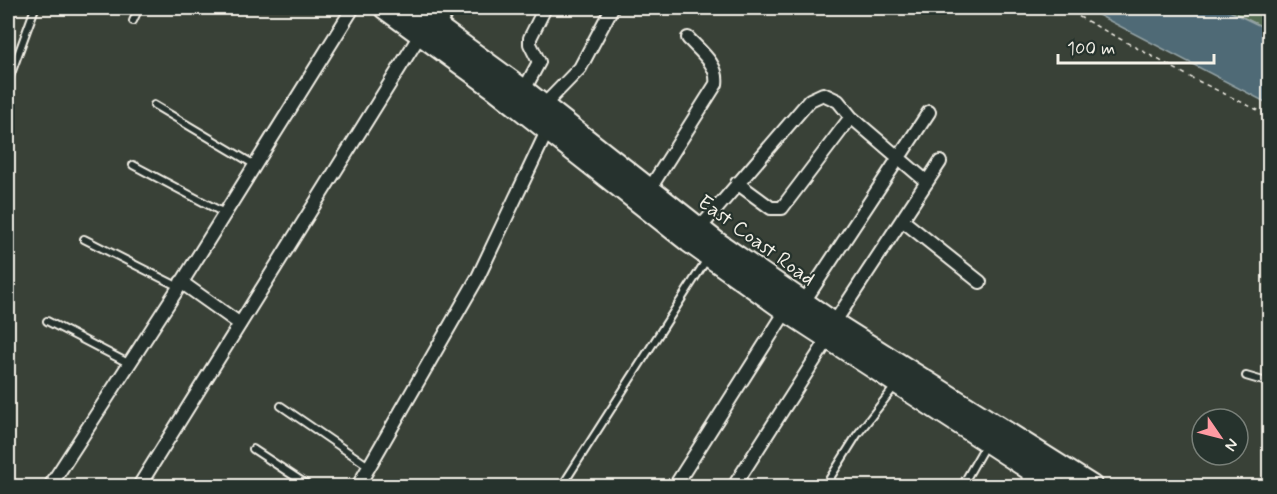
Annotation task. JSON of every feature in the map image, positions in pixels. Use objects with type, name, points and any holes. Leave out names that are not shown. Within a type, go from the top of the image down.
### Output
[{"type":"main road","name":"East Coast Road","points":[[384,8],[429,31],[524,90],[549,117],[709,256],[1092,486]]},
{"type":"main road","name":"East Coast Road","points":[[412,8],[429,31],[649,190],[795,307]]},
{"type":"main road","name":"East Coast Road","points":[[831,331],[897,384],[987,444],[1027,480],[1055,486]]},
{"type":"street","points":[[50,486],[255,166],[353,8]]},
{"type":"street","points":[[139,486],[240,324],[429,31],[449,8]]},
{"type":"street","points":[[524,90],[539,63],[530,44],[530,38],[545,8]]},
{"type":"street","points":[[358,486],[478,277],[549,117],[580,68],[612,8]]},
{"type":"street","points":[[649,190],[716,84],[717,75],[714,67],[688,38]]},
{"type":"street","points":[[699,229],[815,96],[830,95],[851,117],[927,182]]},
{"type":"street","points":[[675,486],[795,307],[899,158],[928,111]]},
{"type":"street","points":[[737,183],[771,208],[782,208],[851,117]]},
{"type":"street","points":[[734,486],[940,162]]},
{"type":"street","points":[[902,220],[980,282]]},
{"type":"street","points":[[180,284],[240,324]]},
{"type":"lane","points":[[8,82],[35,8]]},
{"type":"lane","points":[[133,21],[139,8]]},
{"type":"lane","points":[[154,105],[255,166]]},
{"type":"lane","points":[[133,165],[225,213]]},
{"type":"lane","points":[[84,239],[180,284]]},
{"type":"lane","points":[[562,486],[709,256]]},
{"type":"lane","points":[[47,321],[128,363]]},
{"type":"lane","points":[[1246,376],[1269,383]]},
{"type":"lane","points":[[825,486],[857,435],[897,384]]},
{"type":"lane","points":[[281,406],[370,467]]},
{"type":"lane","points":[[962,486],[987,444]]},
{"type":"lane","points":[[254,450],[309,486]]},
{"type":"path","points":[[1063,8],[1194,80],[1269,116]]},
{"type":"green space","points":[[1223,8],[1269,8],[1269,30],[1226,9]]},
{"type":"water","points":[[1085,8],[1223,8],[1269,30],[1269,104]]}]
